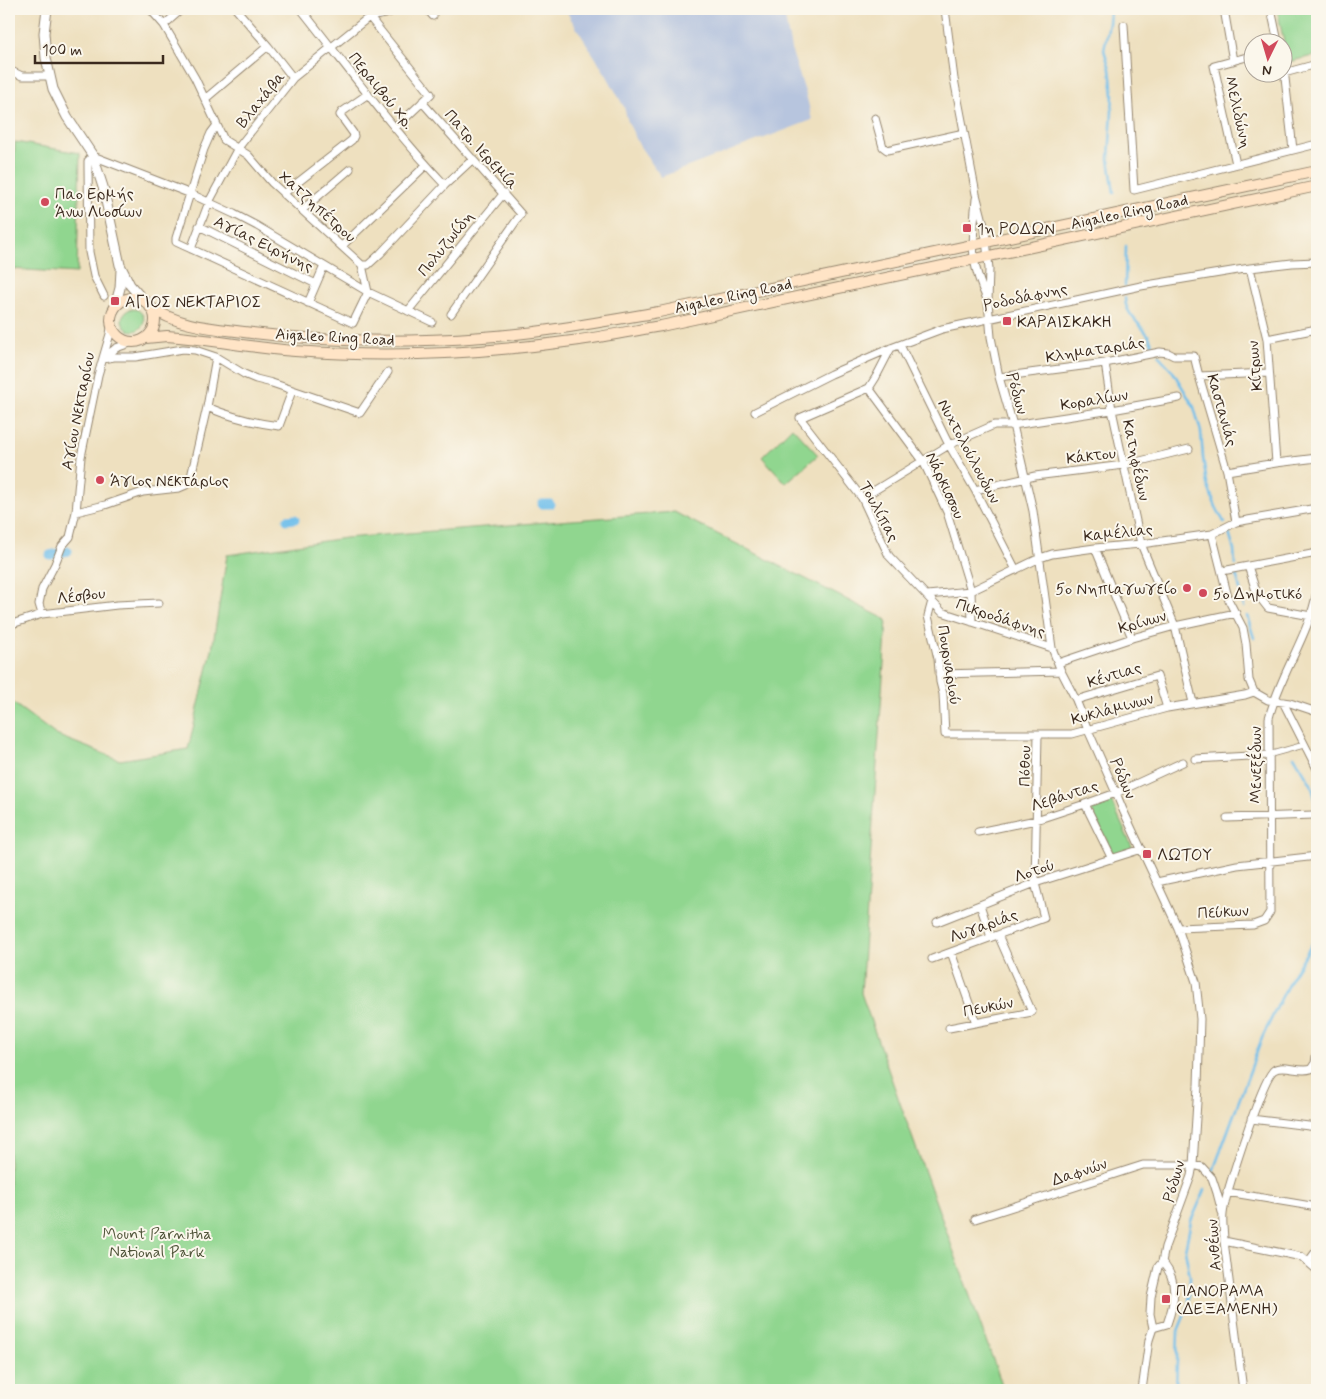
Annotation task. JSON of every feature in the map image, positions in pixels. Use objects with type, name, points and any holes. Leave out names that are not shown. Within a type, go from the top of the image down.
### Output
[{"type":"main road","name":"Aigaleo Ring Road","points":[[148,304],[162,315],[185,323],[256,334],[350,340],[438,340],[484,337],[570,327],[659,312],[1317,171]]},
{"type":"main road","name":"Aigaleo Ring Road","points":[[146,338],[167,336],[295,351],[439,354],[572,341],[662,326],[1317,186]]},
{"type":"main road","points":[[138,299],[148,304],[154,313],[155,320],[151,333],[146,338],[133,342],[116,334],[112,322],[114,310],[118,304],[124,300],[138,299]]},
{"type":"street","name":"Χατζηπέτρου","points":[[150,9],[164,25],[195,78],[224,140],[248,155],[272,183],[362,265],[368,292]]},
{"type":"street","points":[[164,25],[182,9]]},
{"type":"street","points":[[236,9],[294,78]]},
{"type":"street","name":"Περαιβού Χρ.","points":[[301,9],[395,128],[445,185]]},
{"type":"street","points":[[363,9],[431,94],[395,128]]},
{"type":"street","name":"Βλαχάβα","points":[[191,249],[209,202],[238,148],[294,78],[369,17],[398,9]]},
{"type":"street","points":[[427,9],[433,16]]},
{"type":"street","name":"Ρόδων","points":[[945,9],[954,79],[976,194],[985,229],[988,256],[989,318],[999,377],[1013,425],[1033,512],[1052,648],[1123,810],[1178,928],[1196,982],[1200,1019],[1193,1165],[1191,1176],[1165,1247],[1162,1262],[1158,1267],[1151,1297],[1150,1314],[1153,1328]]},
{"type":"street","points":[[1224,9],[1233,61],[1244,58]]},
{"type":"street","points":[[1271,9],[1276,32]]},
{"type":"street","points":[[45,10],[46,58],[52,89],[59,104],[93,156],[103,187],[120,265],[120,288],[114,310]]},
{"type":"street","points":[[1124,24],[1129,79],[1134,190],[1317,144]]},
{"type":"street","points":[[205,99],[268,46]]},
{"type":"street","name":"Μελιδώνη","points":[[1233,61],[1214,66],[1236,164]]},
{"type":"street","points":[[1294,69],[1317,64]]},
{"type":"street","points":[[9,70],[22,76],[49,76]]},
{"type":"street","points":[[1285,82],[1293,150]]},
{"type":"street","points":[[284,194],[352,140],[353,133],[340,115],[368,94]]},
{"type":"street","name":"Πατρ. Ιερεμία","points":[[422,102],[521,214],[451,314]]},
{"type":"street","points":[[875,118],[883,147],[887,150],[964,133]]},
{"type":"street","points":[[218,125],[211,133],[204,149],[176,242],[353,323],[368,292]]},
{"type":"street","points":[[93,156],[209,202],[256,226],[368,292],[432,322]]},
{"type":"street","points":[[93,156],[88,161],[89,252],[94,276],[104,296]]},
{"type":"street","points":[[362,265],[368,265],[380,254],[473,158]]},
{"type":"street","points":[[342,246],[426,165]]},
{"type":"street","points":[[302,210],[350,169]]},
{"type":"street","name":"Πολυζωίδη","points":[[408,311],[504,193]]},
{"type":"street","name":"Ρόδων","points":[[976,194],[974,259],[988,302]]},
{"type":"street","name":"Αγίας Ειρήνης","points":[[199,226],[316,284]]},
{"type":"street","name":"Ροδοδάφνης","points":[[755,412],[831,374],[891,348],[942,329],[1141,286],[1250,268],[1317,262]]},
{"type":"street","points":[[120,265],[130,285],[148,304]]},
{"type":"street","points":[[308,303],[324,266]]},
{"type":"street","name":"Κίτρων","points":[[1250,268],[1267,339],[1276,463]]},
{"type":"street","name":"Αγίου Νεκταρίου","points":[[42,614],[39,604],[42,588],[62,546],[70,536],[76,512],[81,456],[98,374],[112,322]]},
{"type":"street","points":[[1267,339],[1317,329]]},
{"type":"street","points":[[103,360],[116,348],[133,342]]},
{"type":"street","name":"Νυχτολούλουδων","points":[[900,345],[949,446],[975,490],[1016,570]]},
{"type":"street","points":[[869,388],[891,348]]},
{"type":"street","points":[[103,360],[114,357],[135,357],[195,350],[216,358],[244,374],[360,414],[388,372]]},
{"type":"street","name":"Κληματαριάς","points":[[999,377],[1105,364],[1160,352],[1174,356],[1194,356]]},
{"type":"street","name":"Καστανιάς","points":[[1194,356],[1227,471],[1236,522]]},
{"type":"street","points":[[76,512],[105,505],[142,492],[179,488],[190,481],[216,358]]},
{"type":"street","name":"Κατηφέδων","points":[[1105,364],[1112,410],[1141,544],[1175,626],[1193,703]]},
{"type":"street","points":[[1199,376],[1269,372]]},
{"type":"street","name":"Τουλίπας","points":[[869,388],[800,418],[862,498],[889,556],[942,612]]},
{"type":"street","name":"Νάρκισσου","points":[[869,388],[924,461],[947,512],[971,592],[972,622]]},
{"type":"street","points":[[207,407],[249,422],[279,426],[292,391]]},
{"type":"street","name":"Κοραλίων","points":[[862,498],[949,446],[994,425],[1013,425],[1179,398]]},
{"type":"street","name":"Κάκτου","points":[[975,490],[1026,478],[1124,465],[1189,449]]},
{"type":"street","points":[[1227,471],[1317,458]]},
{"type":"street","name":"Καμέλιας","points":[[927,595],[971,592],[1052,554],[1212,534],[1236,522],[1317,508]]},
{"type":"street","points":[[1212,534],[1229,601],[1236,613],[1244,635],[1249,680],[1254,692],[1263,698],[1317,712]]},
{"type":"street","points":[[1095,548],[1132,638]]},
{"type":"street","points":[[1222,572],[1317,553]]},
{"type":"street","points":[[1248,566],[1257,594],[1268,608],[1314,613]]},
{"type":"street","name":"Μενεξέδων","points":[[1268,917],[1270,912],[1269,718],[1274,701],[1314,613],[1317,591]]},
{"type":"street","name":"Πουρναριού","points":[[932,601],[928,616],[938,660],[943,694],[945,734]]},
{"type":"street","name":"Λέσβου","points":[[9,625],[42,614],[117,605],[159,603]]},
{"type":"street","name":"Πικροδάφνης","points":[[942,612],[1052,648]]},
{"type":"street","name":"Κρίνων","points":[[1058,663],[1132,638],[1175,626],[1236,613]]},
{"type":"street","points":[[939,674],[1061,671]]},
{"type":"street","name":"Κέντιας","points":[[1076,700],[1157,676],[1166,708]]},
{"type":"street","name":"Κυκλάμινων","points":[[945,734],[1072,734],[1166,708],[1254,692]]},
{"type":"street","points":[[1283,702],[1317,768]]},
{"type":"street","name":"Πόθου","points":[[1038,734],[1035,883],[1044,918]]},
{"type":"street","points":[[1194,759],[1268,755],[1304,745]]},
{"type":"street","name":"Λεβάντας","points":[[978,832],[1036,820],[1085,804],[1183,762]]},
{"type":"street","points":[[1085,804],[1112,859]]},
{"type":"street","points":[[1227,818],[1313,815]]},
{"type":"street","name":"Λοτού","points":[[937,922],[1035,883],[1142,850]]},
{"type":"street","points":[[1157,882],[1237,865],[1317,856]]},
{"type":"street","points":[[980,905],[994,936]]},
{"type":"street","name":"Πεύκων","points":[[1178,928],[1253,924],[1264,921],[1268,917]]},
{"type":"street","name":"Λυγαριάς","points":[[932,958],[1044,918]]},
{"type":"street","name":"Πευκών","points":[[949,1028],[1032,1012],[994,936]]},
{"type":"street","points":[[951,952],[976,1023]]},
{"type":"street","name":"Ανθέων","points":[[1244,1390],[1224,1241],[1223,1217],[1227,1192],[1251,1119],[1270,1074],[1276,1068],[1301,1071],[1311,1069],[1315,1063],[1317,1050]]},
{"type":"street","points":[[1251,1119],[1317,1127]]},
{"type":"street","name":"Δαφνών","points":[[974,1219],[1142,1165],[1193,1165]]},
{"type":"street","points":[[1193,1165],[1202,1167],[1212,1178],[1223,1217]]},
{"type":"street","points":[[1227,1192],[1317,1207]]},
{"type":"street","points":[[1224,1241],[1302,1257],[1317,1270]]},
{"type":"street","points":[[1308,1262],[1317,1250]]},
{"type":"street","points":[[1142,1390],[1148,1340],[1153,1328],[1167,1324],[1174,1302],[1172,1276],[1162,1262]]},
{"type":"shaded area","points":[[566,9],[780,9],[785,18],[791,49],[812,120],[661,177],[639,145],[628,122],[624,107]]},
{"type":"green space","points":[[1277,9],[1317,9],[1317,55],[1294,61],[1294,32],[1282,32]]},
{"type":"green space","name":"Παο Ερμής Άνω Λιοσίων","points":[[15,142],[80,153],[77,273],[9,269]]},
{"type":"green space","points":[[133,309],[141,312],[144,320],[141,328],[133,331],[125,328],[122,320],[125,312]]},
{"type":"green space","points":[[792,427],[818,455],[786,483],[762,457]]},
{"type":"green space","name":"Mount Parnitha National Park","points":[[674,512],[887,620],[861,993],[1004,1390],[9,1390],[9,700],[56,735],[120,760],[188,749],[212,650],[227,555],[345,538]]},
{"type":"green space","points":[[1111,801],[1133,849],[1114,855],[1090,807]]},
{"type":"waterway","points":[[1110,9],[1104,50],[1110,69],[1113,95],[1109,159],[1114,193]]},
{"type":"waterway","points":[[1125,286],[1126,246]]},
{"type":"waterway","points":[[1125,298],[1127,308],[1148,335],[1153,346]]},
{"type":"waterway","points":[[1158,355],[1172,370],[1194,407],[1201,432],[1207,484],[1224,522]]},
{"type":"waterway","points":[[542,504],[550,504]]},
{"type":"waterway","points":[[287,520],[295,519]]},
{"type":"waterway","points":[[1228,530],[1234,550],[1235,565]]},
{"type":"waterway","points":[[50,555],[68,551]]},
{"type":"waterway","points":[[1236,573],[1244,607]]},
{"type":"waterway","points":[[1247,616],[1254,638]]},
{"type":"waterway","points":[[1294,756],[1311,784],[1317,805]]},
{"type":"waterway","points":[[1212,1174],[1262,1038],[1290,980],[1317,936]]},
{"type":"waterway","points":[[1176,1390],[1178,1331],[1189,1304],[1190,1276],[1185,1250],[1191,1221],[1205,1190]]},
{"type":"place","name":"Παο Ερμής Άνω Λιοσίων","points":[[45,202]]},
{"type":"place","name":"1η ΡΟΔΩΝ","points":[[967,228]]},
{"type":"place","name":"ΑΓΙΟΣ ΝΕΚΤΑΡΙΟΣ","points":[[115,301]]},
{"type":"place","name":"ΚΑΡΑΙΣΚΑΚΗ","points":[[1007,321]]},
{"type":"place","name":"Άγιος Νεκτάριος","points":[[100,480]]},
{"type":"place","name":"5ο Νηπιαγωγείο","points":[[1187,588]]},
{"type":"place","name":"5ο Δημοτικό","points":[[1203,593]]},
{"type":"place","name":"ΛΩΤΟΥ","points":[[1147,854]]},
{"type":"place","name":"ΠΑΝΟΡΑΜΑ (ΔΕΞΑΜΕΝΗ)","points":[[1166,1299]]}]
